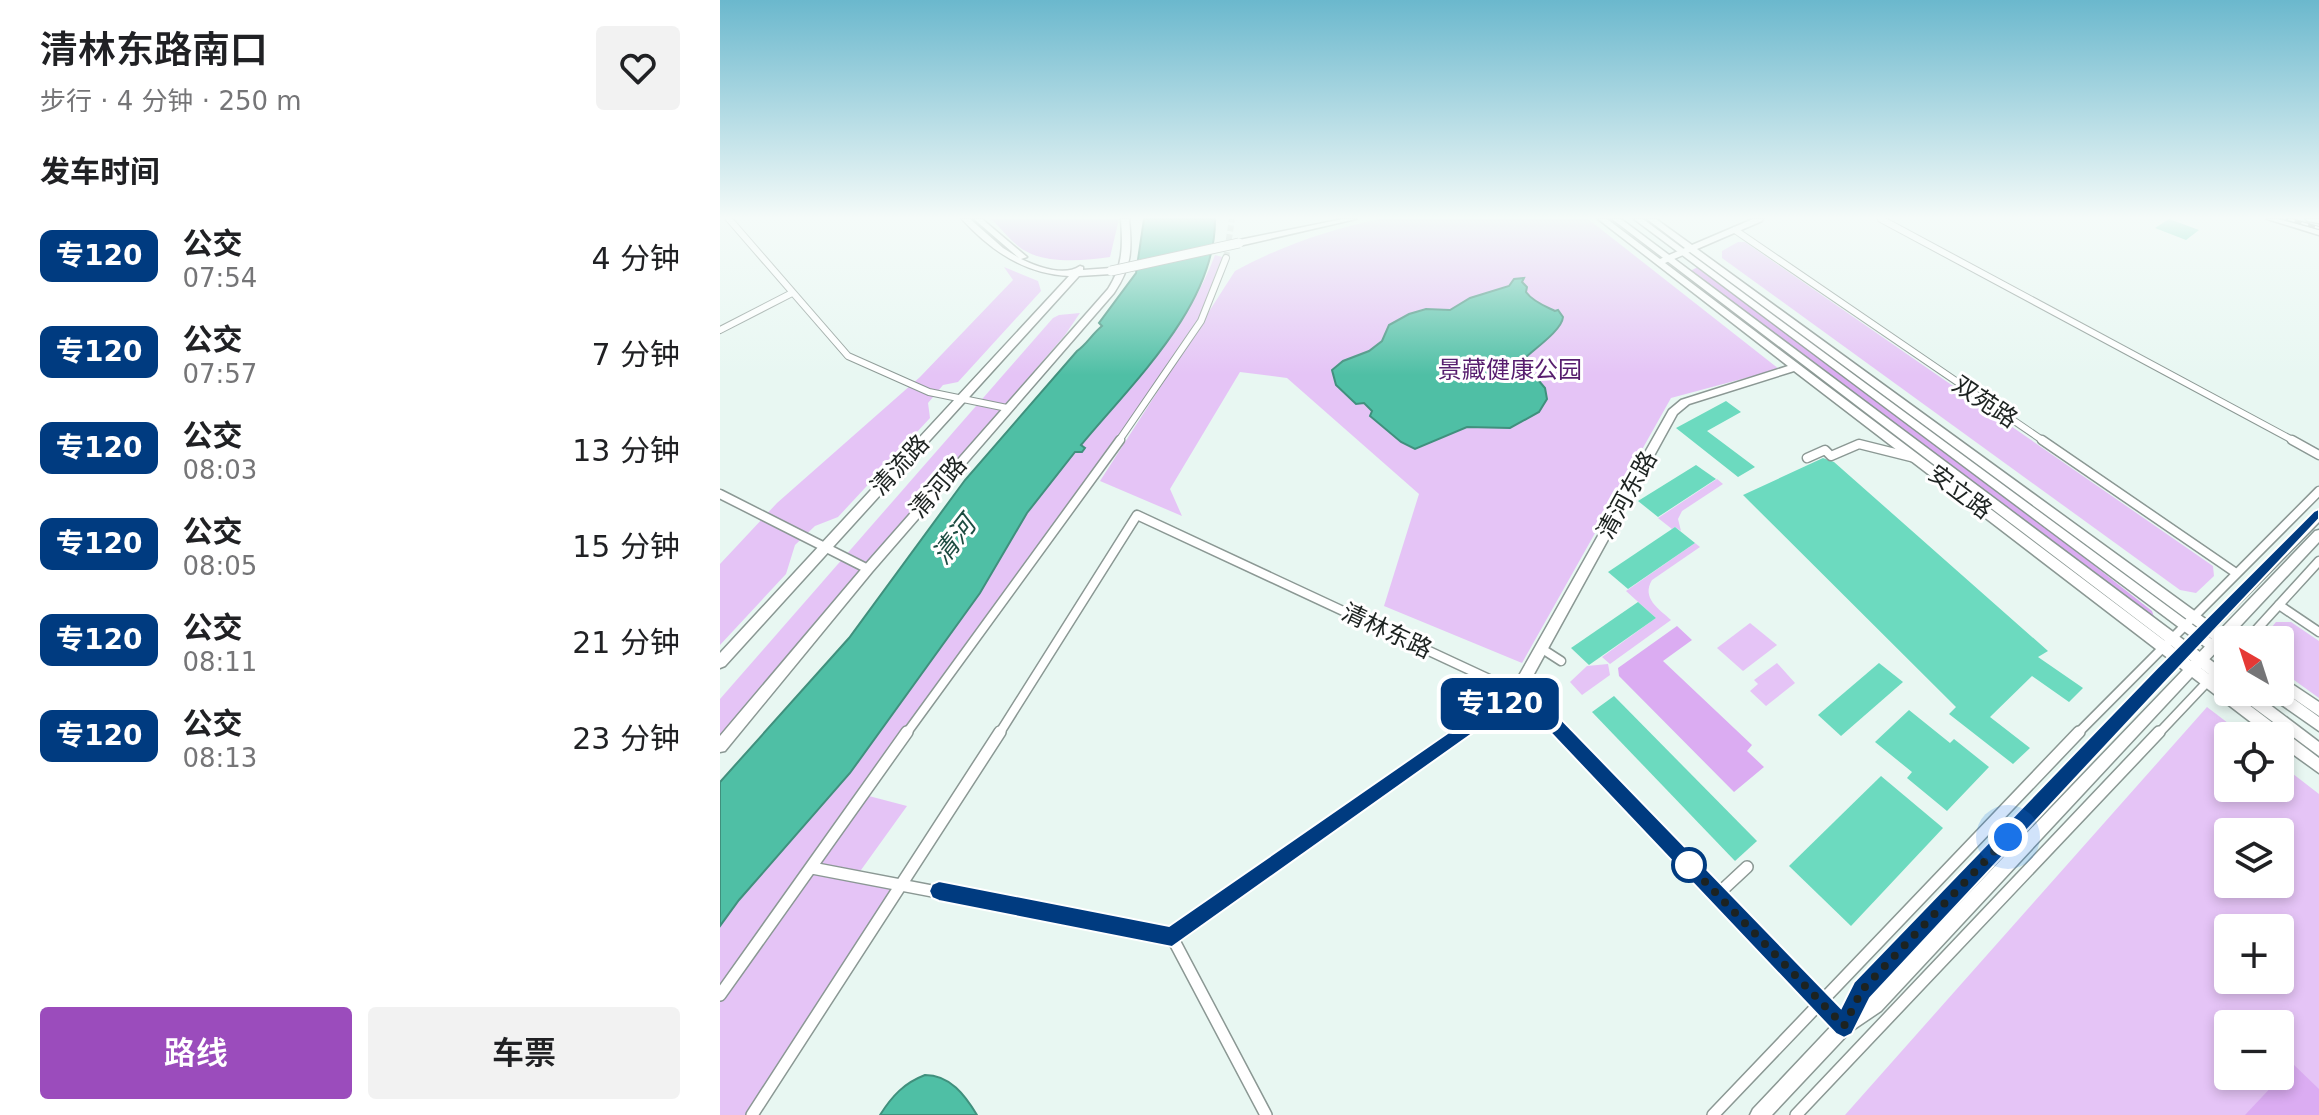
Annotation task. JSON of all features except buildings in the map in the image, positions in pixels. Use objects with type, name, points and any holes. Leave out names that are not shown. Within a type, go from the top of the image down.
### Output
[{"type":"street","points":[[773,271],[848,356],[929,392],[1007,408]]},
{"type":"street","points":[[1043,271],[1085,271]]},
{"type":"street","points":[[1071,271],[1077,272]]},
{"type":"street","name":"清河路","points":[[720,746],[868,569],[1121,277],[1123,271]]},
{"type":"street","points":[[720,995],[1004,596],[1096,475],[1201,321],[1221,271]]},
{"type":"street","name":"安立路","points":[[1673,271],[1916,459],[2167,642]]},
{"type":"street","name":"安立路","points":[[1673,271],[2214,675]]},
{"type":"street","name":"安立路","points":[[1716,271],[2214,639]]},
{"type":"street","name":"双苑路","points":[[1795,271],[2236,573]]},
{"type":"street","points":[[1978,271],[2319,455]]},
{"type":"street","name":"清流路","points":[[720,662],[1077,272]]},
{"type":"street","points":[[720,330],[792,293]]},
{"type":"street","name":"清河东路","points":[[1517,692],[1673,412],[1685,402],[1796,367]]},
{"type":"street","points":[[1807,458],[1825,450],[1831,456],[1859,444],[1916,459]]},
{"type":"street","points":[[1713,1115],[2167,642],[2319,491]]},
{"type":"street","points":[[720,494],[868,569]]},
{"type":"street","name":"清林东路","points":[[904,884],[1137,515],[1517,692],[1555,724],[1844,1026]]},
{"type":"street","points":[[1844,1026],[1862,990],[2319,515]]},
{"type":"street","points":[[2238,626],[2319,534]]},
{"type":"street","points":[[2260,626],[2319,561]]},
{"type":"street","points":[[2279,605],[2319,632]]},
{"type":"street","points":[[1759,1115],[1844,1026],[1875,1005],[2214,651]]},
{"type":"street","points":[[1547,652],[1561,661]]},
{"type":"street","points":[[1796,1115],[2214,682]]},
{"type":"street","points":[[812,868],[1172,937],[1517,692]]},
{"type":"street","points":[[2294,692],[2319,710]]},
{"type":"street","name":"安立路","points":[[2250,706],[2319,766]]},
{"type":"street","points":[[2261,706],[2319,750]]},
{"type":"street","points":[[2293,706],[2319,725]]},
{"type":"street","points":[[2073,768],[2094,745]]},
{"type":"street","points":[[1718,894],[1747,867]]},
{"type":"street","points":[[752,1115],[904,884]]},
{"type":"street","points":[[1172,937],[1266,1115]]},
{"type":"green space","points":[[1007,271],[1038,281],[1041,291],[958,382],[943,385],[928,403],[930,418],[838,517],[815,526],[795,545],[786,574],[720,645],[720,564],[777,503],[920,377],[1013,280]]},
{"type":"green space","points":[[1208,271],[1221,271],[1201,321],[865,795],[907,806],[856,877],[904,884],[752,1115],[720,1115],[720,926],[850,773],[980,593],[1027,513],[1076,451],[1083,451],[1085,448],[1080,446],[1174,332]]},
{"type":"green space","name":"景藏健康公园","points":[[1235,271],[1654,271],[1779,369],[1671,398],[1522,663],[1384,606],[1419,494],[1287,378],[1240,372],[1170,489],[1182,516],[1100,481]]},
{"type":"green space","points":[[1740,271],[1787,271],[2213,566],[2214,576],[2196,593],[2180,590]]},
{"type":"green space","points":[[1080,313],[1065,335],[720,736],[720,699],[1053,318]]},
{"type":"green space","points":[[1717,479],[1723,484],[1682,511],[1678,519],[1681,531],[1675,527],[1672,529],[1658,518]]},
{"type":"green space","points":[[1695,543],[1700,547],[1652,580],[1649,586],[1653,603],[1671,620],[1610,664],[1602,657],[1656,618],[1626,591]]},
{"type":"green space","points":[[2276,622],[2291,622],[2319,641],[2319,698],[2294,680],[2294,626],[2273,626]]},
{"type":"green space","points":[[1750,623],[1777,645],[1743,671],[1717,648]]},
{"type":"green space","points":[[1777,663],[1795,683],[1766,706],[1750,691],[1758,684],[1754,680]]},
{"type":"green space","points":[[1608,664],[1610,675],[1582,695],[1570,682],[1587,666]]},
{"type":"green space","points":[[2207,707],[2227,722],[2214,722],[2214,802],[2294,802],[2294,775],[2319,794],[2319,1115],[1845,1115]]},
{"type":"shaded area","points":[[1690,271],[1703,271],[2011,500],[2152,611],[2154,617],[2146,616]]},
{"type":"shaded area","points":[[1677,626],[1692,640],[1663,661],[1752,745],[1747,751],[1764,767],[1734,792],[1619,676],[1618,668]]},
{"type":"shaded area","points":[[2294,1065],[2319,1089],[2319,1115],[2245,1115],[2269,1090],[2294,1090]]},
{"type":"water","name":"清河","points":[[1206,271],[1187,312],[1168,341],[1081,445],[1085,448],[1082,452],[1075,452],[1027,513],[980,593],[850,773],[720,926],[720,782],[849,638],[965,480],[1102,326],[1099,323],[1136,273]]},
{"type":"water","points":[[1524,278],[1522,282],[1529,296],[1544,306],[1558,310],[1563,317],[1552,334],[1522,361],[1545,388],[1547,399],[1539,412],[1510,428],[1467,427],[1415,449],[1401,442],[1370,416],[1372,411],[1364,403],[1356,404],[1336,385],[1332,370],[1382,341],[1389,325],[1426,309],[1450,310],[1470,298],[1509,286],[1514,279]]},
{"type":"water","points":[[925,1075],[949,1082],[977,1115],[880,1115],[899,1091]]},
{"type":"bus line","name":"专120","points":[[939,891],[1172,937],[1517,692],[1555,724],[1844,1026],[1862,990],[2163,673],[2319,515]]},
{"type":"route","points":[[1689,865],[1687,863],[1844,1026],[1862,990],[2008,837]]}]
